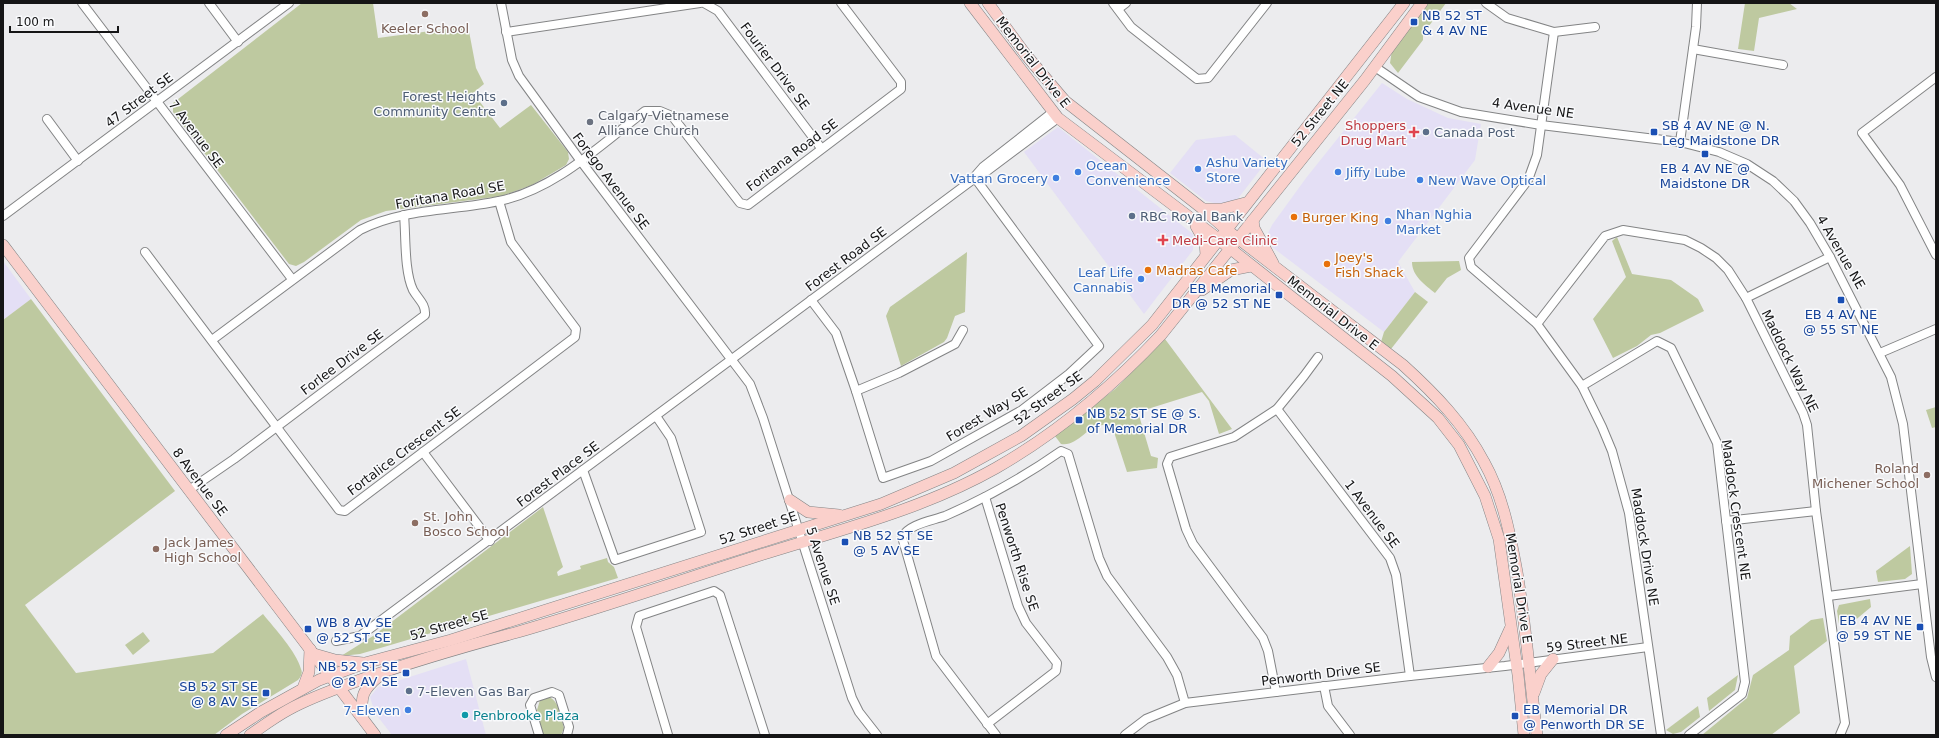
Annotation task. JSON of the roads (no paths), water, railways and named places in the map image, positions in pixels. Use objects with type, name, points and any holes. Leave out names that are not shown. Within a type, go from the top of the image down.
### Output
[{"type":"main road","name":"Memorial Drive E","points":[[970,3],[1056,115],[1219,240],[1417,397],[1438,418],[1459,445],[1485,496],[1494,522],[1505,581],[1524,735]]},
{"type":"main road","name":"Memorial Drive E","points":[[988,3],[1026,55],[1065,100],[1203,209],[1227,230],[1403,365],[1448,409],[1470,437],[1485,463],[1498,491],[1506,517],[1522,602],[1528,662],[1538,735]]},
{"type":"main road","name":"52 Street NE","points":[[1227,230],[1245,203],[1404,3]]},
{"type":"main road","name":"52 Street NE","points":[[1238,238],[1375,67],[1422,3]]},
{"type":"main road","name":"4 Avenue NE","points":[[1361,57],[1375,67]]},
{"type":"main road","points":[[1203,209],[1222,209],[1245,203]]},
{"type":"main road","points":[[1192,220],[1204,238],[1206,255]]},
{"type":"main road","points":[[1253,220],[1254,228],[1274,266]]},
{"type":"main road","name":"52 Street SE","points":[[226,735],[261,712],[303,688],[365,663],[458,638],[881,504],[954,473],[987,456],[1045,420],[1073,399],[1121,356],[1152,325],[1227,230]]},
{"type":"main road","name":"52 Street SE","points":[[250,735],[289,709],[339,688],[384,672],[557,620],[888,515],[927,500],[995,469],[1030,448],[1083,409],[1130,369],[1196,293],[1238,238]]},
{"type":"main road","name":"8 Avenue SE","points":[[3,245],[375,735]]},
{"type":"main road","points":[[1196,293],[1231,270],[1251,266]]},
{"type":"main road","points":[[790,500],[808,512],[845,515]]},
{"type":"main road","points":[[1488,667],[1499,653],[1510,628]]},
{"type":"main road","points":[[303,688],[309,672],[312,652],[335,660],[365,663]]},
{"type":"main road","points":[[1533,697],[1541,674],[1553,659]]},
{"type":"main road","points":[[362,718],[361,702],[363,694],[368,686],[384,672]]},
{"type":"street","name":"7 Avenue SE","points":[[82,3],[292,280]]},
{"type":"street","points":[[209,3],[238,42]]},
{"type":"street","name":"47 Street SE","points":[[3,216],[289,3]]},
{"type":"street","name":"Forego Avenue SE","points":[[501,3],[512,60],[519,76],[580,160],[732,359]]},
{"type":"street","points":[[506,32],[700,3]]},
{"type":"street","name":"Fourier Drive SE","points":[[704,3],[718,11],[821,148]]},
{"type":"street","name":"Foritana Road SE","points":[[212,340],[360,230],[377,221],[404,215],[499,201],[528,192],[554,180],[645,111],[660,111],[672,116],[740,203],[748,204],[900,89],[901,82],[841,3]]},
{"type":"street","points":[[1126,3],[1116,6],[1132,27],[1197,79],[1208,78],[1267,3]]},
{"type":"street","points":[[1486,3],[1507,18],[1554,32],[1595,27]]},
{"type":"street","points":[[1680,142],[1693,50],[1697,3]]},
{"type":"street","name":"Maddock Drive NE","points":[[1554,32],[1537,155],[1528,180],[1469,258],[1471,267],[1537,324],[1582,386],[1602,427],[1621,480],[1634,541],[1661,735]]},
{"type":"street","points":[[1693,50],[1783,65]]},
{"type":"street","name":"4 Avenue NE","points":[[1375,67],[1411,93],[1450,108],[1541,124],[1680,142],[1719,152],[1747,164],[1773,181],[1794,201],[1810,223],[1830,257],[1880,353],[1895,389],[1903,424],[1931,657],[1936,678]]},
{"type":"street","points":[[1936,77],[1862,133],[1900,185],[1936,255]]},
{"type":"street","name":"Forest Road SE","points":[[732,359],[975,178],[983,167],[1056,115]]},
{"type":"street","points":[[47,119],[78,161]]},
{"type":"street","name":"Forest Way SE","points":[[811,300],[836,333],[883,478],[931,461],[1022,410],[1069,374],[1099,346],[975,178]]},
{"type":"street","name":"Fortalice Crescent SE","points":[[145,252],[339,510],[345,511],[575,337],[576,330],[511,242],[499,201]]},
{"type":"street","name":"Forlee Drive SE","points":[[189,490],[234,459],[425,315],[426,308],[413,290],[408,270],[404,215]]},
{"type":"street","name":"Maddock Way NE","points":[[1537,324],[1605,236],[1623,230],[1685,240],[1701,248],[1728,270],[1746,298],[1803,413],[1807,426],[1816,511],[1845,723],[1840,735]]},
{"type":"street","points":[[1746,298],[1830,257]]},
{"type":"street","points":[[856,391],[899,373],[955,344],[963,330]]},
{"type":"street","points":[[1880,353],[1936,330]]},
{"type":"street","name":"Maddock Crescent NE","points":[[1582,386],[1657,342],[1671,348],[1717,443],[1745,682],[1742,694],[1689,735]]},
{"type":"street","points":[[1276,692],[1268,651],[1263,638],[1193,544],[1186,529],[1167,464],[1170,457],[1240,433],[1277,409],[1318,357]]},
{"type":"street","name":"Forest Place SE","points":[[336,641],[360,636],[490,541],[732,359]]},
{"type":"street","name":"5 Avenue SE","points":[[732,359],[750,384],[758,402],[852,698],[874,734]]},
{"type":"street","name":"1 Avenue SE","points":[[1277,409],[1390,558],[1396,575],[1410,676]]},
{"type":"street","points":[[583,470],[615,560],[701,532],[671,438],[656,416]]},
{"type":"street","points":[[423,452],[490,541]]},
{"type":"street","points":[[996,735],[936,656],[902,537],[905,530],[943,516],[985,497],[1026,475],[1061,452],[1068,454],[1099,558],[1107,576],[1167,657],[1178,675],[1186,703]]},
{"type":"street","name":"Penworth Rise SE","points":[[985,497],[1018,606],[1026,624],[1057,663],[1056,671],[987,724]]},
{"type":"street","points":[[1726,521],[1816,511]]},
{"type":"street","points":[[1828,596],[1922,584]]},
{"type":"street","points":[[668,735],[636,627],[639,616],[714,591],[720,595],[765,735]]},
{"type":"street","name":"59 Street NE","points":[[1528,662],[1648,647]]},
{"type":"street","name":"Penworth Drive SE","points":[[1125,735],[1146,719],[1186,703],[1528,662]]},
{"type":"street","points":[[1324,686],[1328,706],[1350,735]]},
{"type":"street","points":[[538,735],[530,705],[534,698],[552,692],[559,695],[569,727],[567,735]]},
{"type":"place","name":"Keeler School","points":[[425,14]]},
{"type":"place","name":"NB 52 ST & 4 AV NE","points":[[1414,22]]},
{"type":"place","name":"Forest Heights Community Centre","points":[[504,103]]},
{"type":"place","name":"Calgary Vietnamese Alliance Church","points":[[590,122]]},
{"type":"place","name":"Shoppers Drug Mart","points":[[1414,132]]},
{"type":"place","name":"Canada Post","points":[[1426,132]]},
{"type":"place","name":"SB 4 AV NE @ N. Leg Maidstone DR","points":[[1654,132]]},
{"type":"place","name":"EB 4 AV NE @ Maidstone DR","points":[[1705,154]]},
{"type":"place","name":"Ashu Variety Store","points":[[1198,169]]},
{"type":"place","name":"Ocean Convenience","points":[[1078,172]]},
{"type":"place","name":"Jiffy Lube","points":[[1338,172]]},
{"type":"place","name":"Vattan Grocery","points":[[1056,178]]},
{"type":"place","name":"New Wave Optical","points":[[1420,180]]},
{"type":"place","name":"RBC Royal Bank","points":[[1132,216]]},
{"type":"place","name":"Burger King","points":[[1294,217]]},
{"type":"place","name":"Nhan Nghia Market","points":[[1388,221]]},
{"type":"place","name":"Medi-Care Clinic","points":[[1163,240]]},
{"type":"place","name":"Joey's Fish Shack","points":[[1327,264]]},
{"type":"place","name":"Madras Cafe","points":[[1148,270]]},
{"type":"place","name":"Leaf Life Cannabis","points":[[1141,279]]},
{"type":"place","name":"EB Memorial DR @ 52 ST NE","points":[[1279,295]]},
{"type":"place","name":"EB 4 AV NE @ 55 ST NE","points":[[1841,300]]},
{"type":"place","name":"NB 52 ST SE @ S. of Memorial DR","points":[[1079,420]]},
{"type":"place","name":"Roland Michener School","points":[[1927,475]]},
{"type":"place","name":"St. John Bosco School","points":[[415,523]]},
{"type":"place","name":"NB 52 ST SE @ 5 AV SE","points":[[845,542]]},
{"type":"place","name":"Jack James High School","points":[[156,549]]},
{"type":"place","name":"EB 4 AV NE @ 59 ST NE","points":[[1920,627]]},
{"type":"place","name":"WB 8 AV SE @ 52 ST SE","points":[[308,629]]},
{"type":"place","name":"NB 52 ST SE @ 8 AV SE","points":[[406,673]]},
{"type":"place","name":"7-Eleven Gas Bar","points":[[409,691]]},
{"type":"place","name":"SB 52 ST SE @ 8 AV SE","points":[[266,693]]},
{"type":"place","name":"7-Eleven","points":[[408,710]]},
{"type":"place","name":"Penbrooke Plaza","points":[[465,715]]},
{"type":"place","name":"EB Memorial DR @ Penworth DR SE","points":[[1515,716]]}]
